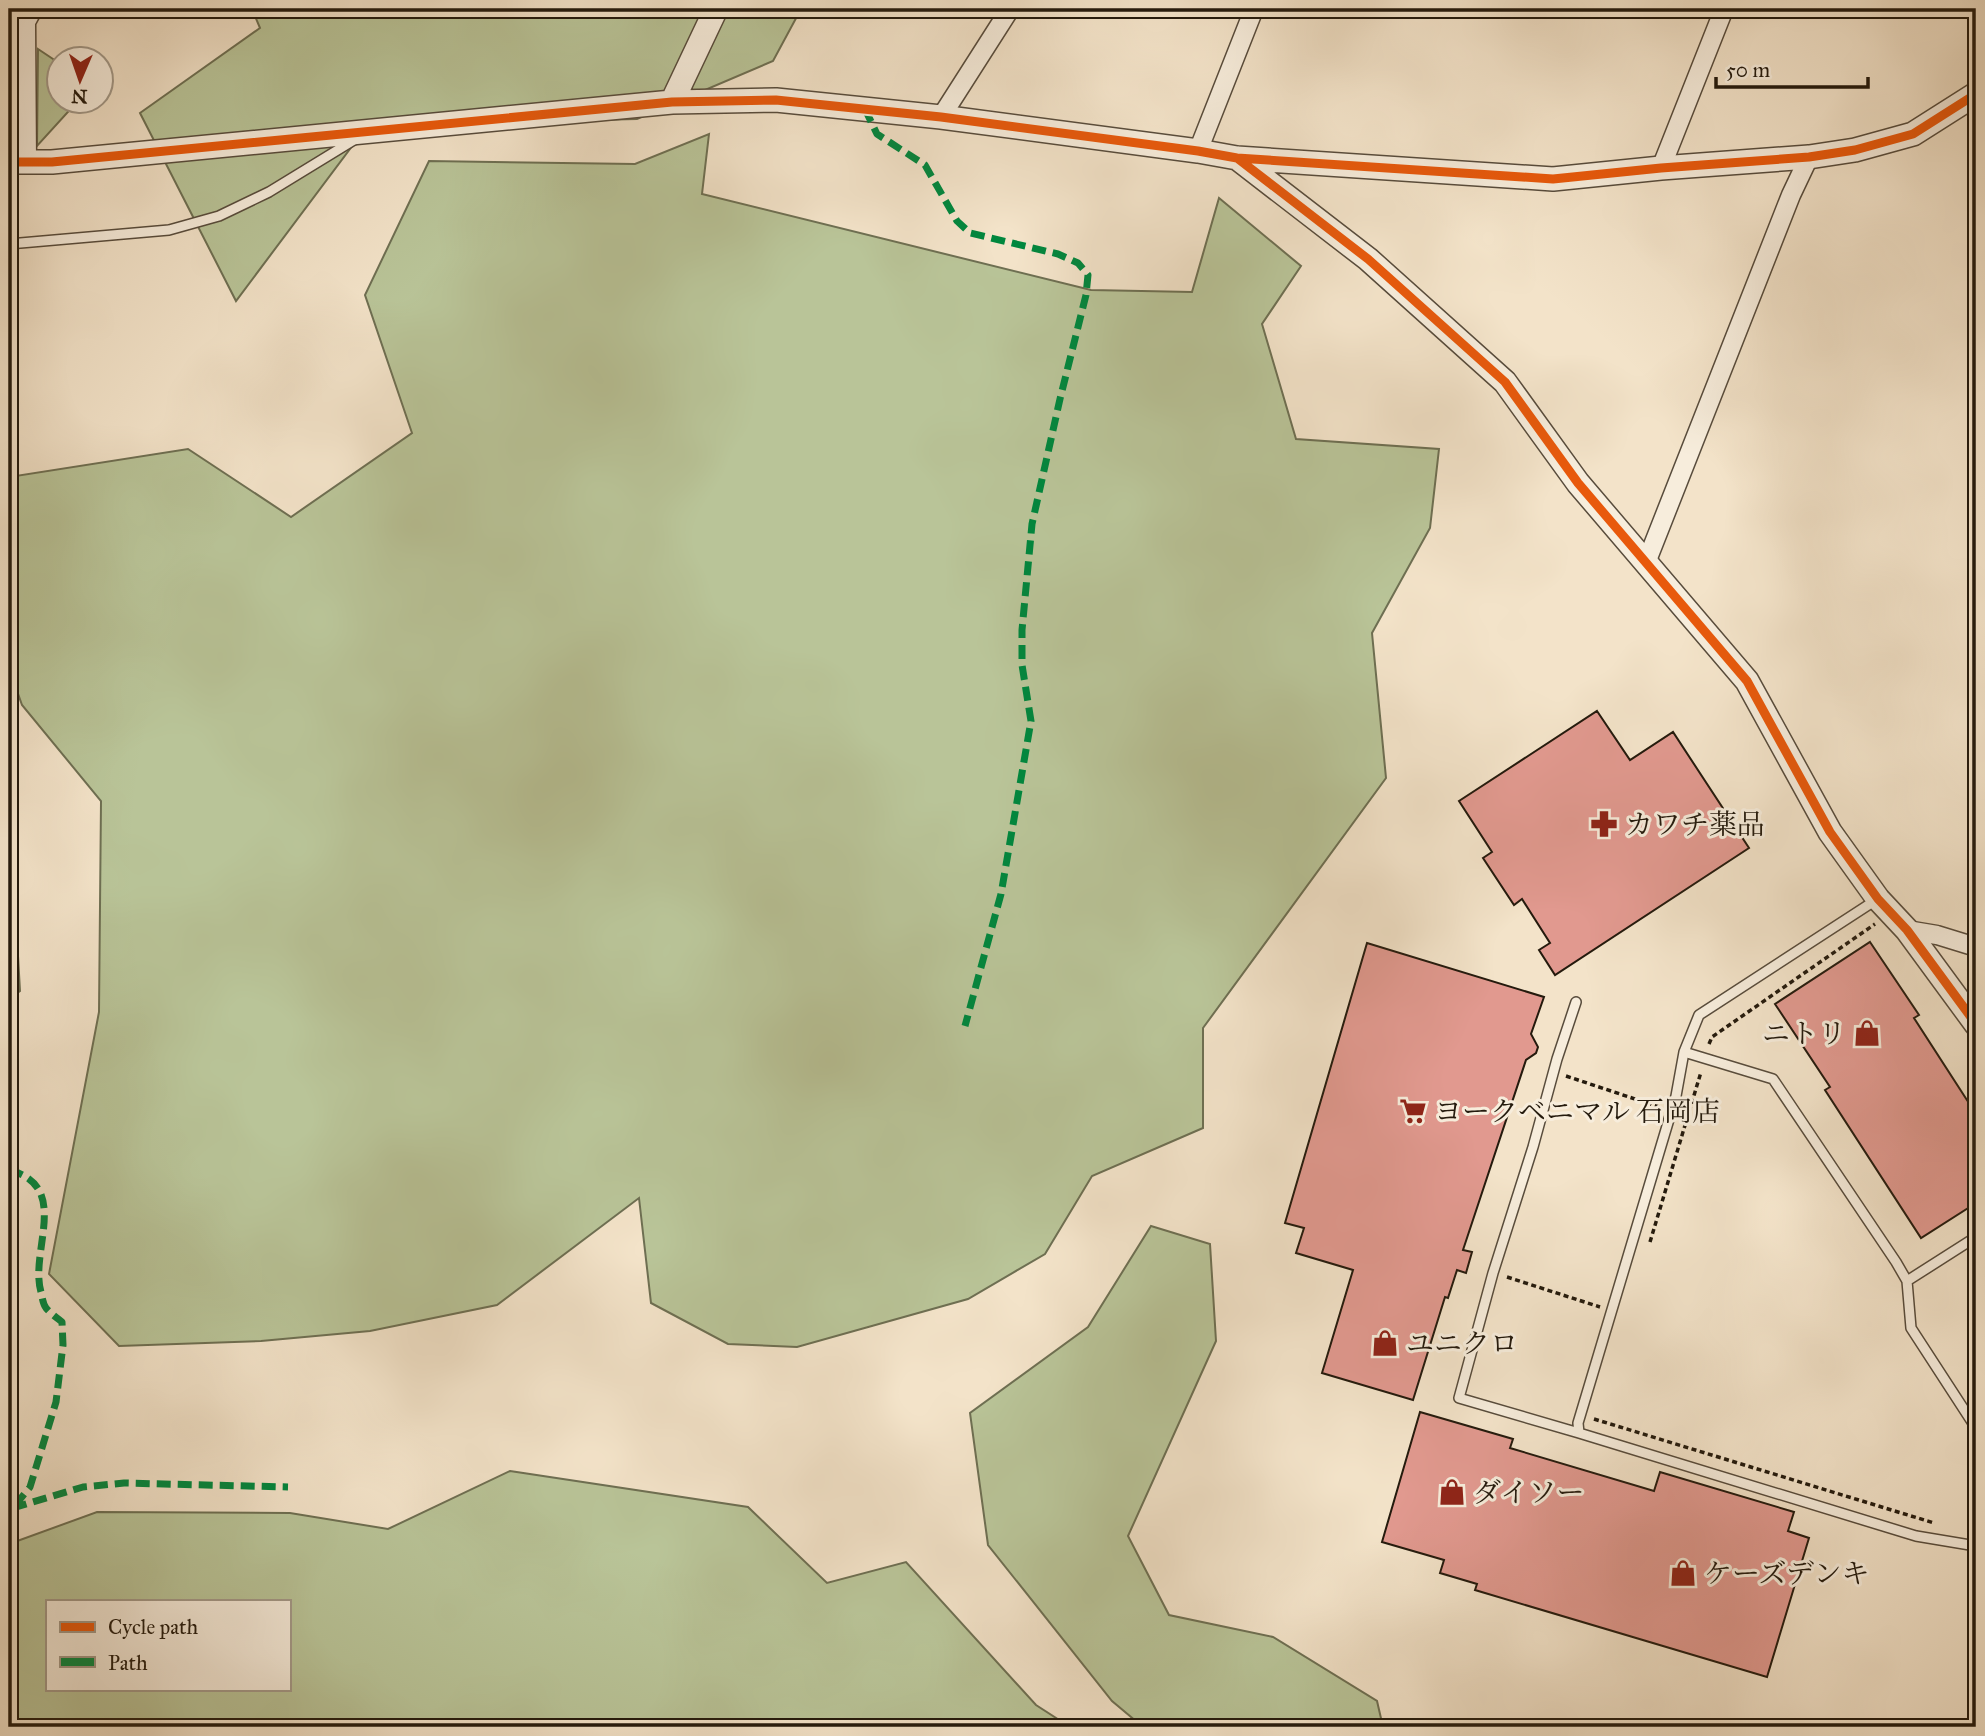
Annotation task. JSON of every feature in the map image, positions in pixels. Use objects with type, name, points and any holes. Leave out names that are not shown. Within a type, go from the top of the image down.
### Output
[{"type":"street","points":[[33,9],[26,22],[18,76],[18,162],[52,162],[672,102],[776,100],[941,117],[1198,150],[1237,158],[1553,179],[1809,157],[1856,150],[1913,134],[1976,94]]},
{"type":"street","points":[[672,102],[716,9]]},
{"type":"street","points":[[941,117],[1010,9]]},
{"type":"street","points":[[1198,150],[1254,9]]},
{"type":"street","points":[[1661,168],[1724,9]]},
{"type":"street","points":[[1646,563],[1791,195],[1809,157]]},
{"type":"street","points":[[1237,158],[1368,259],[1506,382],[1578,483],[1747,681],[1830,832],[1976,1024]]},
{"type":"street","points":[[1907,930],[1937,935],[1976,947]]},
{"type":"lane","points":[[9,244],[169,230],[219,216],[269,192],[367,131]]},
{"type":"lane","points":[[1579,1433],[1578,1423],[1676,1096],[1684,1052],[1699,1015],[1884,906]]},
{"type":"lane","points":[[1576,1002],[1493,1273],[1459,1398],[1916,1536],[1976,1546]]},
{"type":"lane","points":[[1684,1052],[1773,1079],[1896,1262],[1906,1281],[1912,1328],[1976,1428]]},
{"type":"lane","points":[[1906,1281],[1976,1237]]},
{"type":"path","points":[[1648,1248],[1712,1037],[1884,906]]},
{"type":"path","points":[[1554,1072],[1689,1116]]},
{"type":"path","points":[[1493,1273],[1612,1310]]},
{"type":"path","points":[[1589,1437],[1594,1419],[1937,1523]]},
{"type":"green space","points":[[252,9],[801,9],[773,61],[637,119],[368,125],[236,301],[140,113],[260,28]]},
{"type":"green space","points":[[38,49],[46,54],[46,116],[64,116],[37,146]]},
{"type":"green space","points":[[709,134],[702,194],[1091,290],[1192,292],[1219,198],[1301,266],[1262,324],[1296,439],[1439,449],[1430,528],[1372,633],[1386,778],[1203,1028],[1203,1128],[1092,1176],[1045,1254],[968,1299],[797,1347],[728,1344],[651,1303],[639,1198],[497,1305],[370,1331],[261,1341],[119,1346],[49,1274],[99,1012],[101,801],[22,705],[9,668],[9,477],[188,449],[291,517],[412,433],[365,295],[429,161],[635,164]]},
{"type":"green space","points":[[9,828],[20,991],[9,999]]},
{"type":"green space","points":[[1151,1226],[1210,1244],[1216,1341],[1128,1536],[1169,1615],[1273,1637],[1377,1701],[1383,1727],[1143,1727],[1112,1701],[988,1545],[970,1413],[1088,1327]]},
{"type":"green space","points":[[510,1471],[748,1507],[827,1583],[906,1562],[1036,1705],[1070,1727],[9,1727],[9,1544],[97,1512],[290,1513],[388,1529]]},
{"type":"building","name":"カワチ薬品","points":[[1597,711],[1630,760],[1673,732],[1749,848],[1555,975],[1539,950],[1550,943],[1522,899],[1514,905],[1483,858],[1492,852],[1459,801]]},
{"type":"building","points":[[1870,942],[1919,1015],[1914,1018],[1976,1114],[1976,1203],[1921,1238],[1825,1090],[1830,1087],[1775,1004]]},
{"type":"building","name":"ヨークベニマル 石岡店","points":[[1367,943],[1544,997],[1531,1034],[1538,1047],[1536,1053],[1526,1060],[1463,1250],[1472,1252],[1466,1273],[1457,1270],[1448,1298],[1445,1297],[1413,1400],[1322,1373],[1353,1270],[1296,1253],[1304,1228],[1285,1223]]},
{"type":"building","points":[[1420,1412],[1513,1439],[1510,1448],[1654,1491],[1660,1472],[1794,1512],[1788,1531],[1809,1538],[1767,1677],[1475,1590],[1477,1584],[1440,1573],[1444,1560],[1382,1542]]},
{"type":"marked path","points":[[865,109],[877,134],[925,165],[957,221],[970,233],[1058,254],[1078,263],[1088,275],[1086,295],[1032,524],[1022,630],[1022,665],[1031,721],[1001,894],[965,1026]]},
{"type":"marked path","points":[[9,1170],[28,1178],[39,1190],[44,1205],[39,1276],[41,1292],[46,1308],[62,1322],[63,1345],[56,1402],[30,1487],[13,1508],[9,1509]]},
{"type":"marked path","points":[[13,1508],[83,1487],[124,1483],[288,1487]]},
{"type":"cycle path","points":[[9,162],[52,162],[672,102],[776,100],[941,117],[1237,158],[1553,179],[1809,157],[1855,150],[1913,134],[1976,94]]},
{"type":"cycle path","points":[[1237,158],[1368,259],[1505,382],[1578,483],[1747,681],[1830,832],[1878,899],[1907,930],[1976,1024]]},
{"type":"place","name":"カワチ薬品","points":[[1604,824]]},
{"type":"place","name":"ニトリ","points":[[1867,1033]]},
{"type":"place","name":"ヨークベニマル 石岡店","points":[[1413,1111]]},
{"type":"place","name":"ユニクロ","points":[[1385,1343]]},
{"type":"place","name":"ダイソー","points":[[1452,1492]]},
{"type":"place","name":"ケーズデンキ","points":[[1683,1573]]}]
